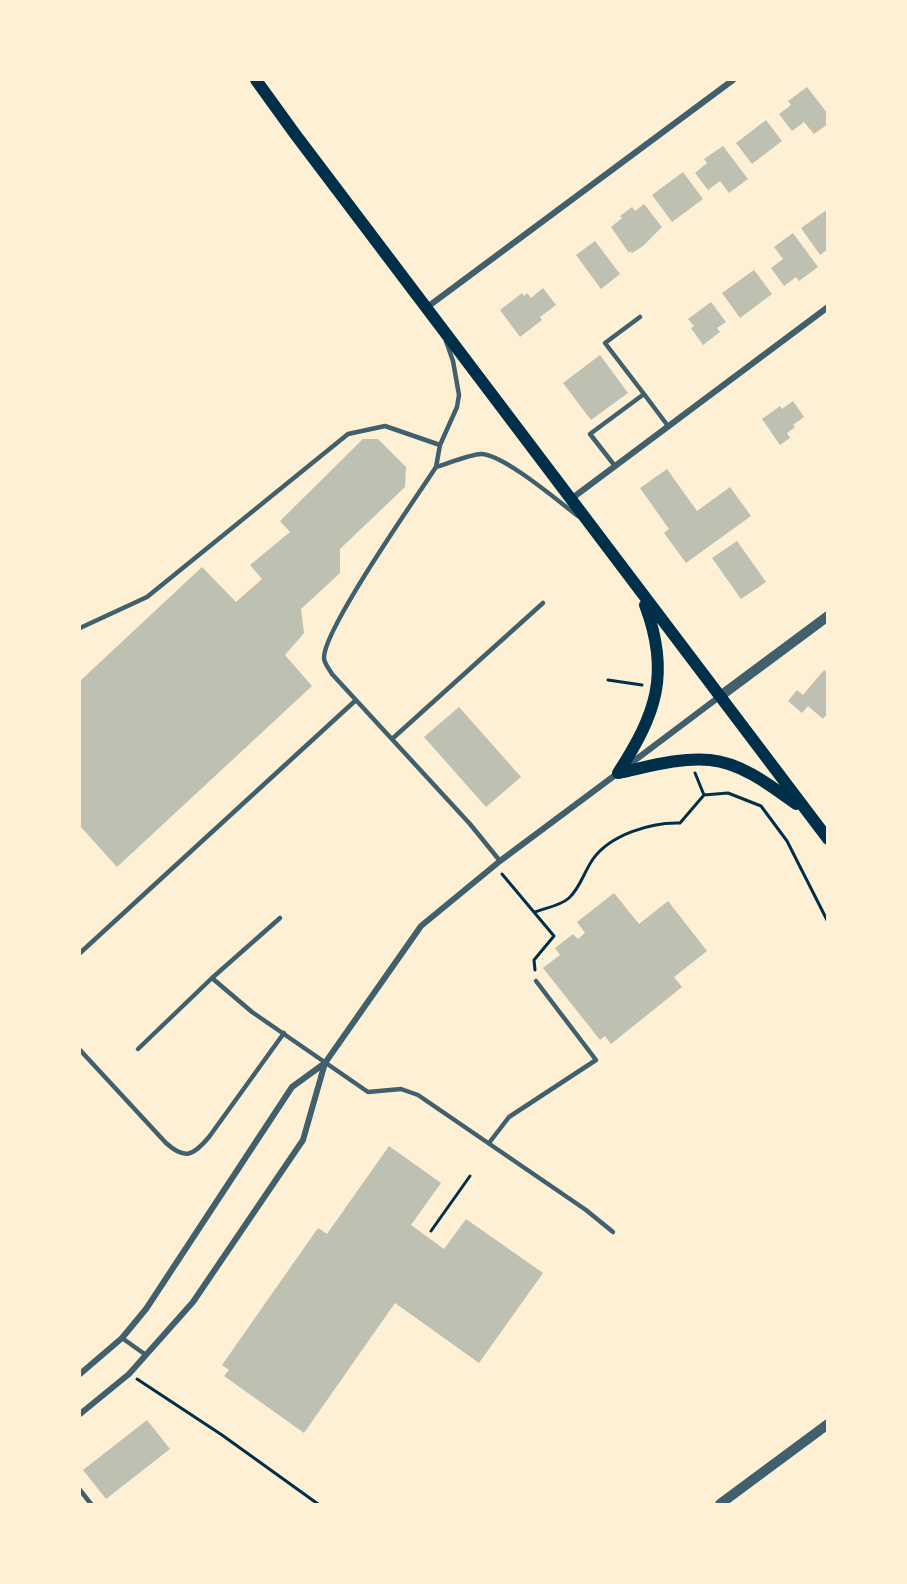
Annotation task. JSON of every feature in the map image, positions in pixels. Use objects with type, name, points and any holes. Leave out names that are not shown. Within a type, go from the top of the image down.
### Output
[{"type":"main road","points":[[250,80],[295,134]]},
{"type":"main road","points":[[256,80],[570,500],[828,839]]},
{"type":"main road","points":[[618,773],[645,726],[657,687],[659,669],[657,647],[653,627],[639,590]]},
{"type":"main road","points":[[618,773],[673,762],[711,760],[728,764],[770,785],[808,814]]},
{"type":"street","points":[[426,308],[733,80]]},
{"type":"street","points":[[570,500],[828,307]]},
{"type":"street","points":[[80,1374],[122,1338],[146,1309],[292,1087],[325,1063],[421,926],[497,863],[828,616]]},
{"type":"street","points":[[80,1414],[129,1374],[193,1302],[303,1140],[325,1063]]},
{"type":"street","points":[[720,1504],[828,1424]]},
{"type":"lane","points":[[640,317],[605,343],[668,426]]},
{"type":"lane","points":[[442,329],[453,361],[459,395],[457,407],[441,445],[436,467],[343,611],[325,649],[323,660],[332,674],[470,824],[497,863]]},
{"type":"lane","points":[[615,466],[590,434],[644,394]]},
{"type":"lane","points":[[80,628],[147,597],[348,434],[385,426],[441,445]]},
{"type":"lane","points":[[436,467],[481,454],[490,456],[510,466],[589,523]]},
{"type":"lane","points":[[392,739],[543,603]]},
{"type":"lane","points":[[80,953],[356,700]]},
{"type":"lane","points":[[138,1049],[212,978],[280,918]]},
{"type":"lane","points":[[212,978],[252,1012],[368,1092],[401,1089],[418,1095],[586,1210],[613,1232]]},
{"type":"lane","points":[[489,1143],[509,1117],[596,1060],[536,981]]},
{"type":"lane","points":[[80,1050],[166,1143],[177,1153],[188,1154],[199,1149],[209,1137],[284,1033]]},
{"type":"lane","points":[[122,1338],[146,1355]]},
{"type":"lane","points":[[80,1490],[91,1504]]},
{"type":"path","points":[[608,680],[642,685]]},
{"type":"path","points":[[694,770],[704,795]]},
{"type":"path","points":[[535,912],[568,899],[578,888],[594,858],[603,848],[632,831],[666,822],[680,823],[704,795],[728,793],[761,806],[787,841],[828,922]]},
{"type":"path","points":[[497,863],[554,936],[534,960],[536,981]]},
{"type":"path","points":[[431,1231],[470,1176]]},
{"type":"path","points":[[129,1374],[222,1435],[318,1504]]},
{"type":"building","points":[[807,87],[828,114],[828,124],[814,134],[804,122],[792,131],[779,114],[791,105],[788,101]]},
{"type":"building","points":[[766,120],[782,141],[752,164],[736,143]]},
{"type":"building","points":[[723,146],[748,179],[729,193],[720,181],[708,190],[695,173],[707,163],[704,159]]},
{"type":"building","points":[[683,172],[703,199],[672,222],[652,195]]},
{"type":"building","points":[[644,204],[662,227],[643,246],[629,253],[611,227],[632,207],[635,211]]},
{"type":"building","points":[[828,209],[828,249],[820,255],[801,228]]},
{"type":"building","points":[[793,233],[818,267],[799,281],[796,277],[784,286],[771,268],[783,259],[774,247]]},
{"type":"building","points":[[595,241],[620,274],[601,289],[576,255]]},
{"type":"building","points":[[754,270],[772,294],[740,318],[722,293]]},
{"type":"building","points":[[543,288],[556,305],[540,317],[542,320],[520,337],[500,310],[522,293],[524,296],[527,293],[531,298]]},
{"type":"building","points":[[711,302],[726,322],[717,328],[720,332],[703,345],[691,328],[694,326],[688,319]]},
{"type":"building","points":[[600,355],[628,393],[591,420],[563,383]]},
{"type":"building","points":[[793,401],[804,417],[793,425],[795,427],[787,433],[790,438],[780,445],[762,419],[780,406],[782,409]]},
{"type":"building","points":[[363,439],[378,439],[406,467],[405,487],[340,549],[340,573],[301,609],[304,633],[285,655],[312,686],[117,867],[80,826],[80,681],[202,567],[236,602],[262,579],[250,565],[290,532],[280,521]]},
{"type":"building","points":[[667,469],[697,511],[730,487],[751,516],[686,563],[664,533],[669,529],[640,488]]},
{"type":"building","points":[[737,541],[766,582],[741,599],[712,558]]},
{"type":"building","points":[[824,670],[828,673],[828,718],[825,716],[823,719],[808,706],[802,713],[788,701],[797,690],[803,695]]},
{"type":"building","points":[[459,707],[521,777],[486,807],[424,737]]},
{"type":"building","points":[[614,893],[639,924],[668,901],[707,951],[674,977],[682,987],[611,1044],[605,1036],[600,1040],[543,968],[560,955],[555,948],[573,934],[578,939],[585,933],[577,922]]},
{"type":"building","points":[[389,1146],[441,1183],[411,1225],[444,1249],[466,1219],[543,1273],[479,1363],[395,1303],[304,1433],[224,1376],[229,1370],[222,1365],[318,1228],[327,1234]]},
{"type":"building","points":[[147,1420],[170,1449],[106,1499],[83,1470]]}]
